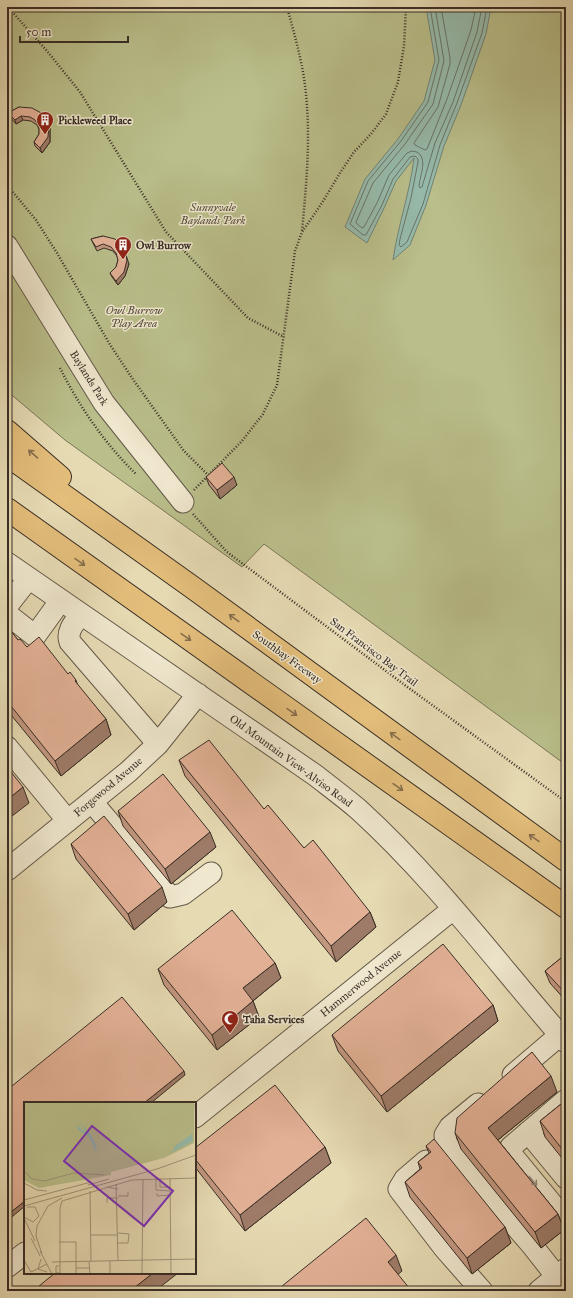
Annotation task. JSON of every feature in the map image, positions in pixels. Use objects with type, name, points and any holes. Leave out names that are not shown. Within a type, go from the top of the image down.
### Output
[{"type":"highway","points":[[7,431],[192,587]]},
{"type":"highway","name":"Southbay Freeway","points":[[7,455],[192,587],[566,860]]},
{"type":"highway","points":[[7,509],[566,907]]},
{"type":"highway","points":[[7,514],[49,539]]},
{"type":"street","name":"Baylands Park","points":[[7,246],[104,403],[183,502]]},
{"type":"street","name":"Old Mountain View-Alviso Road","points":[[7,563],[315,775],[357,809],[405,856],[453,909],[563,1038]]},
{"type":"street","points":[[7,606],[29,578]]},
{"type":"street","points":[[7,614],[35,636],[61,600]]},
{"type":"street","points":[[81,614],[70,629],[68,638],[70,642],[158,744]]},
{"type":"street","name":"Forgewood Avenue","points":[[7,870],[128,772],[158,744],[198,694]]},
{"type":"street","points":[[7,746],[68,821]]},
{"type":"street","points":[[92,802],[170,897],[183,894],[211,873]]},
{"type":"street","name":"Hammerwood Avenue","points":[[196,1116],[453,909]]},
{"type":"street","points":[[539,1291],[561,1273],[531,1244],[470,1174],[446,1143],[445,1135],[450,1127],[495,1090],[563,1038]]},
{"type":"street","points":[[566,1100],[509,1150],[566,1221]]},
{"type":"street","points":[[528,1132],[566,1178]]},
{"type":"street","points":[[426,1161],[405,1179],[399,1189],[445,1249],[482,1291]]},
{"type":"street","points":[[7,1267],[24,1254]]},
{"type":"path","points":[[8,7],[47,51],[80,92],[166,232],[248,318],[284,337]]},
{"type":"path","points":[[183,502],[242,441],[263,414],[277,385],[295,251],[302,232],[307,177],[307,111],[303,72],[287,7]]},
{"type":"path","points":[[302,232],[322,204],[340,172],[354,152],[371,134],[386,114],[398,82],[404,46],[406,7]]},
{"type":"path","points":[[7,185],[36,220],[58,253],[109,343],[132,378],[184,451],[208,475]]},
{"type":"path","name":"San Francisco Bay Trail","points":[[183,502],[227,552],[406,686],[566,802]]},
{"type":"green space","name":"Sunnyvale Baylands Park","points":[[7,7],[566,7],[566,765],[264,544],[242,567],[65,440],[7,391]]},
{"type":"water","points":[[426,7],[451,7],[451,9],[453,7],[491,7],[486,34],[461,105],[444,146],[426,205],[410,245],[393,260],[414,158],[396,181],[367,243],[345,227],[365,179],[398,139],[424,101],[435,60]]},
{"type":"building","name":"Pickleweed Place","points":[[19,107],[32,108],[43,114],[49,125],[48,137],[40,148],[34,142],[39,134],[39,127],[35,120],[30,117],[21,116],[15,120],[8,113]]},
{"type":"building","name":"Owl Burrow","points":[[103,236],[115,239],[124,249],[127,260],[124,272],[116,281],[110,273],[116,267],[118,260],[116,253],[111,247],[103,244],[96,247],[91,239]]},
{"type":"building","points":[[222,463],[234,477],[217,490],[206,477]]},
{"type":"building","points":[[7,626],[18,640],[20,639],[27,647],[39,637],[68,674],[70,672],[76,680],[75,681],[106,719],[55,761],[7,701]]},
{"type":"building","points":[[209,740],[264,809],[268,805],[304,848],[313,840],[370,912],[331,946],[179,760]]},
{"type":"building","points":[[7,767],[23,787],[7,800]]},
{"type":"building","points":[[163,774],[210,832],[165,869],[118,811]]},
{"type":"building","points":[[104,816],[162,887],[128,914],[71,844]]},
{"type":"building","points":[[232,910],[275,963],[243,988],[253,1001],[212,1035],[158,969]]},
{"type":"building","points":[[443,944],[493,1005],[381,1096],[332,1035]]},
{"type":"building","points":[[566,954],[566,994],[545,971]]},
{"type":"building","points":[[122,997],[184,1071],[145,1102],[24,1102],[24,1202],[7,1215],[7,1090]]},
{"type":"building","points":[[532,1052],[551,1076],[488,1128],[558,1214],[535,1232],[455,1133],[457,1118]]},
{"type":"building","points":[[275,1085],[325,1147],[240,1215],[196,1160],[196,1147]]},
{"type":"building","points":[[566,1100],[566,1154],[540,1121]]},
{"type":"building","points":[[434,1139],[505,1227],[467,1258],[405,1182],[422,1168],[418,1162],[431,1152],[426,1146]]},
{"type":"building","points":[[366,1218],[396,1255],[388,1262],[410,1289],[407,1291],[276,1291]]},
{"type":"building","points":[[54,1274],[152,1274],[130,1291],[33,1291]]},
{"type":"place","name":"Pickleweed Place","points":[[45,135]]},
{"type":"place","name":"Owl Burrow","points":[[123,260]]},
{"type":"place","name":"Taha Services","points":[[230,1034]]},
{"type":"park label","name":"Owl Burrow Play Area","points":[[134,316]]}]
